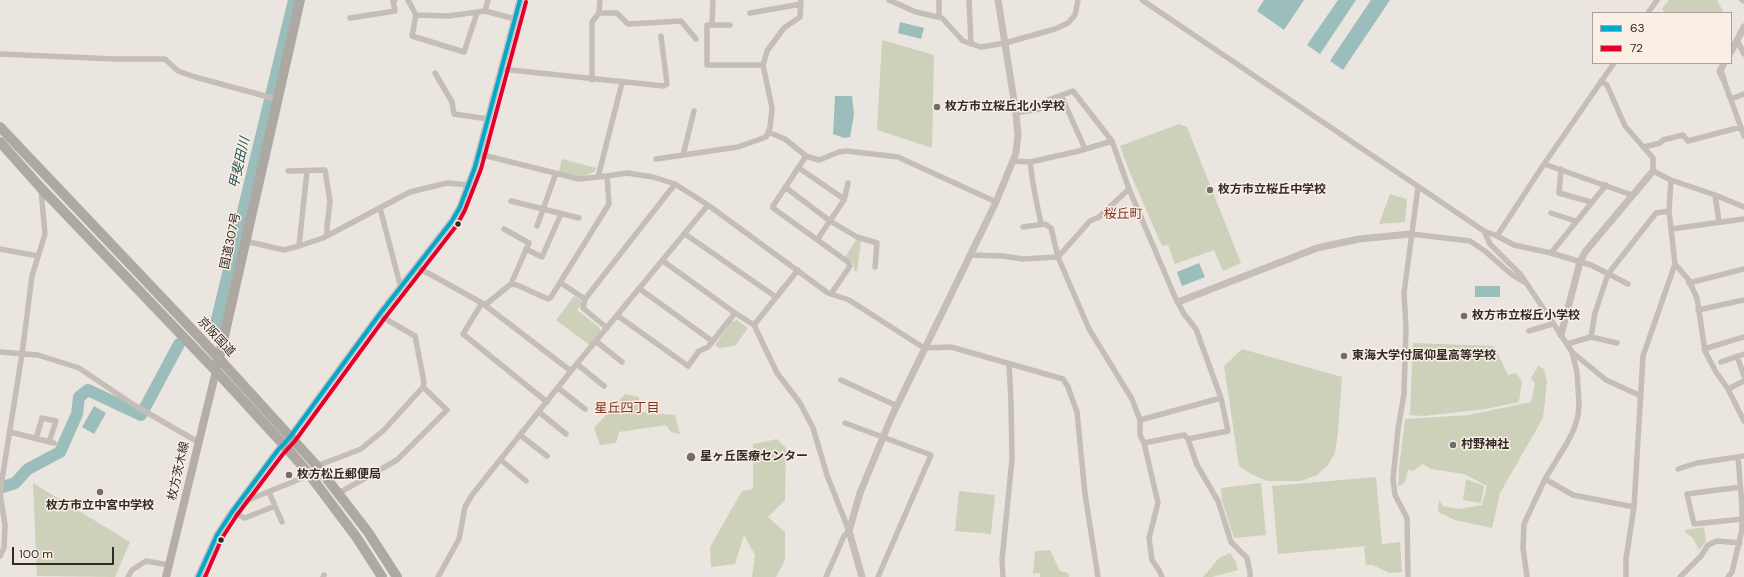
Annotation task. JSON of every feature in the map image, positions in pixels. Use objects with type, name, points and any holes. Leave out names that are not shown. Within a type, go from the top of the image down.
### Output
[{"type":"highway","name":"国道307号","points":[[216,371],[276,99],[300,0]]},
{"type":"highway","name":"京阪国道","points":[[0,127],[219,358],[287,440],[310,475],[357,538],[382,577]]},
{"type":"highway","name":"京阪国道","points":[[0,142],[41,188],[216,371],[287,440],[318,466],[368,532],[397,577]]},
{"type":"main road","name":"枚方茨木線","points":[[166,577],[216,371]]},
{"type":"street","points":[[350,18],[395,11],[393,1],[395,0]]},
{"type":"street","points":[[408,0],[416,15],[412,36],[464,52],[477,13]]},
{"type":"street","points":[[485,10],[488,0]]},
{"type":"street","points":[[201,576],[217,535],[232,512],[452,220],[460,207],[479,154],[520,0]]},
{"type":"street","points":[[592,80],[592,22],[599,14],[600,0]]},
{"type":"street","points":[[712,25],[713,0]]},
{"type":"street","points":[[888,0],[916,12],[942,18],[963,41],[982,48],[1055,29],[1068,23],[1075,15],[1078,0]]},
{"type":"street","points":[[939,0],[939,18]]},
{"type":"street","points":[[969,0],[971,44]]},
{"type":"street","points":[[826,577],[844,536],[849,531],[860,493],[883,437],[924,348],[996,202],[1016,153],[1018,135],[1016,113],[998,0]]},
{"type":"street","points":[[1142,0],[1484,231],[1514,245],[1551,253],[1591,265],[1628,284]]},
{"type":"street","points":[[1649,12],[1657,0]]},
{"type":"street","points":[[656,159],[738,147],[766,137],[772,108],[763,65],[767,51],[784,28],[800,17],[801,2],[750,14]]},
{"type":"street","points":[[416,15],[448,16],[477,13],[485,10],[515,20]]},
{"type":"street","points":[[599,14],[617,13],[628,24],[681,21],[696,39]]},
{"type":"street","points":[[730,25],[707,25],[707,64],[763,65]]},
{"type":"street","points":[[1732,50],[1744,27]]},
{"type":"street","points":[[501,68],[592,80],[664,86],[667,84],[661,36]]},
{"type":"street","points":[[1738,40],[1744,54]]},
{"type":"street","points":[[0,54],[115,59],[165,59],[178,71],[195,78],[276,99]]},
{"type":"street","points":[[1497,236],[1544,164],[1613,64]]},
{"type":"street","points":[[1724,64],[1720,71],[1741,123],[1744,136]]},
{"type":"street","points":[[435,73],[452,102],[454,114],[488,119]]},
{"type":"street","points":[[1561,335],[1580,262],[1585,252],[1653,171],[1653,158],[1625,126],[1607,85],[1601,81]]},
{"type":"street","points":[[598,177],[622,83]]},
{"type":"street","points":[[1016,113],[1039,109],[1048,100],[1073,91],[1112,141],[1129,189],[1178,302],[1184,314],[1196,329],[1221,398],[1228,431],[1188,439]]},
{"type":"street","points":[[1731,99],[1744,94]]},
{"type":"street","points":[[1062,95],[1085,149]]},
{"type":"street","points":[[683,155],[694,111]]},
{"type":"street","points":[[1644,147],[1660,144],[1663,140],[1683,135],[1688,141],[1741,123]]},
{"type":"street","points":[[768,132],[785,139],[806,156],[819,160],[839,152],[847,151],[898,157],[996,202]]},
{"type":"street","points":[[1013,161],[1030,162],[1112,141]]},
{"type":"street","points":[[479,154],[579,179],[627,172],[653,177],[675,184],[708,205],[831,294],[849,300],[924,348],[951,347],[1063,379],[1068,387],[1077,412],[1086,494],[1098,577]]},
{"type":"street","points":[[806,156],[773,208],[848,262],[850,266],[831,294]]},
{"type":"street","points":[[1030,162],[1041,224]]},
{"type":"street","points":[[1544,164],[1632,195]]},
{"type":"street","points":[[799,168],[844,199]]},
{"type":"street","points":[[1561,169],[1559,193],[1591,202]]},
{"type":"street","points":[[288,171],[325,170],[330,201],[327,235]]},
{"type":"street","points":[[299,246],[307,171]]},
{"type":"street","points":[[1653,171],[1671,180],[1744,207]]},
{"type":"street","points":[[537,226],[556,173]]},
{"type":"street","points":[[511,284],[518,285],[548,299],[551,297],[609,204],[607,176]]},
{"type":"street","points":[[1626,577],[1626,559],[1634,506],[1644,353],[1675,264],[1669,211],[1671,180]]},
{"type":"street","points":[[244,241],[284,250],[323,238],[410,192],[447,183],[469,185]]},
{"type":"street","points":[[818,240],[844,199],[848,183]]},
{"type":"street","points":[[607,328],[582,308],[585,299],[675,184]]},
{"type":"street","points":[[1551,253],[1575,221],[1606,185]]},
{"type":"street","points":[[1408,577],[1407,518],[1395,495],[1394,479],[1398,429],[1404,394],[1406,328],[1404,293],[1418,187]]},
{"type":"street","points":[[0,556],[4,548],[5,525],[0,492],[22,354],[32,276],[45,234],[41,188]]},
{"type":"street","points":[[785,188],[830,221],[857,237],[877,242],[875,267]]},
{"type":"street","points":[[970,255],[1003,256],[1023,259],[1058,257],[1090,221],[1099,217],[1129,189]]},
{"type":"street","points":[[1715,195],[1719,222]]},
{"type":"street","points":[[511,201],[579,218]]},
{"type":"street","points":[[438,577],[459,539],[465,507],[472,496],[577,364],[597,342],[708,205]]},
{"type":"street","points":[[380,208],[401,288]]},
{"type":"street","points":[[1591,338],[1595,313],[1608,274],[1656,213],[1669,211]]},
{"type":"street","points":[[1551,213],[1575,221]]},
{"type":"street","points":[[526,249],[542,257],[561,214]]},
{"type":"street","points":[[1671,229],[1744,218]]},
{"type":"street","points":[[1023,227],[1044,224],[1051,228],[1058,257],[1089,328],[1132,399],[1140,420],[1140,435],[1144,443],[1158,503],[1149,538],[1152,560],[1162,577]]},
{"type":"street","points":[[504,229],[529,243],[511,284],[484,304],[463,334],[547,402]]},
{"type":"street","points":[[1484,231],[1490,244],[1521,275],[1552,324],[1567,344],[1572,352],[1577,372],[1579,393],[1578,416],[1567,443],[1544,479],[1524,524],[1523,548],[1528,577]]},
{"type":"street","points":[[685,234],[776,297]]},
{"type":"street","points":[[1178,302],[1317,248],[1359,239],[1411,234],[1470,241],[1511,274],[1526,283]]},
{"type":"street","points":[[0,249],[38,256]]},
{"type":"street","points":[[663,260],[735,313],[754,325],[777,373],[800,403],[812,428],[827,475],[849,531],[862,577]]},
{"type":"street","points":[[1675,264],[1689,283],[1697,298],[1704,349],[1716,372],[1728,389],[1744,421]]},
{"type":"street","points":[[416,267],[484,304],[571,372]]},
{"type":"street","points":[[1689,283],[1744,269]]},
{"type":"street","points":[[754,325],[798,270]]},
{"type":"street","points":[[561,283],[585,299]]},
{"type":"street","points":[[640,289],[712,341]]},
{"type":"street","points":[[1698,310],[1744,300]]},
{"type":"street","points":[[618,316],[688,366],[699,351],[708,347],[735,313]]},
{"type":"street","points":[[318,466],[360,449],[384,430],[422,387],[424,382],[415,336],[379,315]]},
{"type":"street","points":[[1529,331],[1552,324]]},
{"type":"street","points":[[1704,349],[1744,337]]},
{"type":"street","points":[[1567,344],[1591,338],[1617,343]]},
{"type":"street","points":[[597,342],[622,362]]},
{"type":"street","points":[[0,352],[38,355],[79,368],[134,405],[198,442]]},
{"type":"street","points":[[1572,352],[1606,380],[1640,396]]},
{"type":"street","points":[[1722,362],[1744,354]]},
{"type":"street","points":[[1737,356],[1744,376]]},
{"type":"street","points":[[577,364],[604,386]]},
{"type":"street","points":[[1003,577],[1002,560],[1012,459],[1009,364]]},
{"type":"street","points":[[842,380],[897,406]]},
{"type":"street","points":[[1728,389],[1744,381]]},
{"type":"street","points":[[339,493],[397,460],[447,410],[422,387]]},
{"type":"street","points":[[558,388],[585,409]]},
{"type":"street","points":[[1140,420],[1221,398]]},
{"type":"street","points":[[539,412],[566,434]]},
{"type":"street","points":[[10,432],[36,439],[52,443],[56,421],[42,418],[36,439]]},
{"type":"street","points":[[845,423],[931,455],[878,577]]},
{"type":"street","points":[[520,435],[547,456]]},
{"type":"street","points":[[1144,443],[1184,435],[1188,439],[1196,466],[1218,501],[1231,542],[1247,558],[1250,577]]},
{"type":"street","points":[[1678,469],[1697,463],[1744,456]]},
{"type":"street","points":[[1728,577],[1732,572],[1740,543],[1742,519],[1738,457]]},
{"type":"street","points":[[501,460],[526,481]]},
{"type":"street","points":[[238,504],[310,475]]},
{"type":"street","points":[[1544,479],[1573,495],[1634,506]]},
{"type":"street","points":[[1740,486],[1687,494],[1694,524],[1742,519]]},
{"type":"street","points":[[269,492],[282,522]]},
{"type":"street","points":[[232,512],[244,518],[275,506]]},
{"type":"street","points":[[1680,577],[1701,556],[1708,545],[1717,541],[1740,543]]},
{"type":"street","points":[[128,577],[132,570],[146,562],[169,565]]},
{"type":"green space","points":[[1669,0],[1717,0],[1723,12],[1664,12],[1662,9]]},
{"type":"green space","points":[[882,40],[934,55],[932,148],[877,130]]},
{"type":"green space","points":[[1179,124],[1187,127],[1241,263],[1223,271],[1214,250],[1175,264],[1168,245],[1162,246],[1120,146]]},
{"type":"green space","points":[[562,159],[597,168],[594,172],[581,177],[559,171]]},
{"type":"green space","points":[[1390,194],[1407,199],[1405,222],[1379,224]]},
{"type":"green space","points":[[856,240],[861,241],[857,271],[854,271],[854,264],[845,257]]},
{"type":"green space","points":[[574,296],[581,300],[582,304],[577,310],[600,328],[600,333],[591,346],[556,320]]},
{"type":"green space","points":[[737,320],[748,328],[735,346],[719,348],[715,345],[731,322]]},
{"type":"green space","points":[[1413,343],[1494,346],[1508,375],[1516,373],[1522,381],[1519,402],[1486,409],[1423,416],[1410,415]]},
{"type":"green space","points":[[1242,349],[1342,377],[1335,453],[1328,465],[1317,475],[1301,481],[1267,481],[1251,474],[1239,466],[1224,366]]},
{"type":"green space","points":[[1538,366],[1544,369],[1547,382],[1543,418],[1500,493],[1492,528],[1455,520],[1438,512],[1439,500],[1443,506],[1459,509],[1482,505],[1487,486],[1464,474],[1431,469],[1423,464],[1413,471],[1408,470],[1405,482],[1398,487],[1405,419],[1469,415],[1531,402],[1535,383],[1531,378]]},
{"type":"green space","points":[[625,394],[639,397],[640,412],[675,415],[680,434],[671,432],[666,425],[619,432],[616,443],[600,445],[594,428]]},
{"type":"green space","points":[[777,439],[786,448],[785,500],[768,517],[785,532],[785,560],[776,577],[752,577],[755,555],[744,535],[735,564],[711,567],[710,547],[742,491],[753,489],[753,444]]},
{"type":"green space","points":[[1376,477],[1382,544],[1400,542],[1402,572],[1389,573],[1373,565],[1366,565],[1364,548],[1367,546],[1278,554],[1272,486]]},
{"type":"green space","points":[[1466,479],[1484,486],[1481,503],[1463,500]]},
{"type":"green space","points":[[33,483],[130,542],[115,577],[37,576]]},
{"type":"green space","points":[[1261,483],[1266,535],[1234,538],[1222,501],[1221,488]]},
{"type":"green space","points":[[959,491],[995,495],[991,534],[955,531]]},
{"type":"green space","points":[[1704,527],[1706,542],[1699,550],[1693,538],[1686,533],[1685,530]]},
{"type":"green space","points":[[1050,550],[1060,571],[1068,573],[1069,577],[1040,577],[1040,573],[1033,574],[1035,551]]},
{"type":"green space","points":[[1230,553],[1236,562],[1238,570],[1212,577],[1203,577],[1219,558]]},
{"type":"water","points":[[1264,0],[1304,0],[1284,30],[1257,11]]},
{"type":"water","points":[[1338,0],[1356,0],[1320,54],[1307,45]]},
{"type":"water","points":[[1371,0],[1390,0],[1343,70],[1330,61]]},
{"type":"water","points":[[900,22],[924,28],[921,39],[898,33]]},
{"type":"water","points":[[835,96],[852,96],[854,115],[850,137],[844,138],[833,134]]},
{"type":"water","points":[[1199,263],[1205,277],[1182,286],[1177,272]]},
{"type":"water","points":[[1475,286],[1500,286],[1500,297],[1475,297]]},
{"type":"water","points":[[94,406],[106,413],[94,434],[82,427]]},
{"type":"waterway","name":"甲斐田川","points":[[214,332],[294,0]]},
{"type":"waterway","name":"甲斐田川","points":[[0,488],[15,483],[28,469],[60,452],[77,414],[79,397],[88,390],[141,415],[179,344]]},
{"type":"transit line","name":"63","points":[[198,577],[217,535],[232,512],[278,450],[290,437],[379,315],[452,221],[460,207],[475,167],[520,0]]},
{"type":"transit line","name":"72","points":[[205,577],[222,538],[237,515],[283,454],[295,441],[384,319],[457,225],[465,210],[481,169],[526,2]]},
{"type":"place","name":"枚方市立桜丘北小学校","points":[[937,107]]},
{"type":"place","name":"枚方市立桜丘中学校","points":[[1210,190]]},
{"type":"place","name":"枚方市立桜丘小学校","points":[[1464,316]]},
{"type":"place","name":"東海大学付属仰星高等学校","points":[[1344,356]]},
{"type":"place","name":"村野神社","points":[[1453,445]]},
{"type":"place","name":"星ヶ丘医療センター","points":[[691,457]]},
{"type":"place","name":"枚方松丘郵便局","points":[[289,475]]},
{"type":"place","name":"枚方市立中宮中学校","points":[[100,492]]},
{"type":"district","name":"桜丘町","points":[[1123,215]]},
{"type":"district","name":"星丘四丁目","points":[[627,409]]}]
